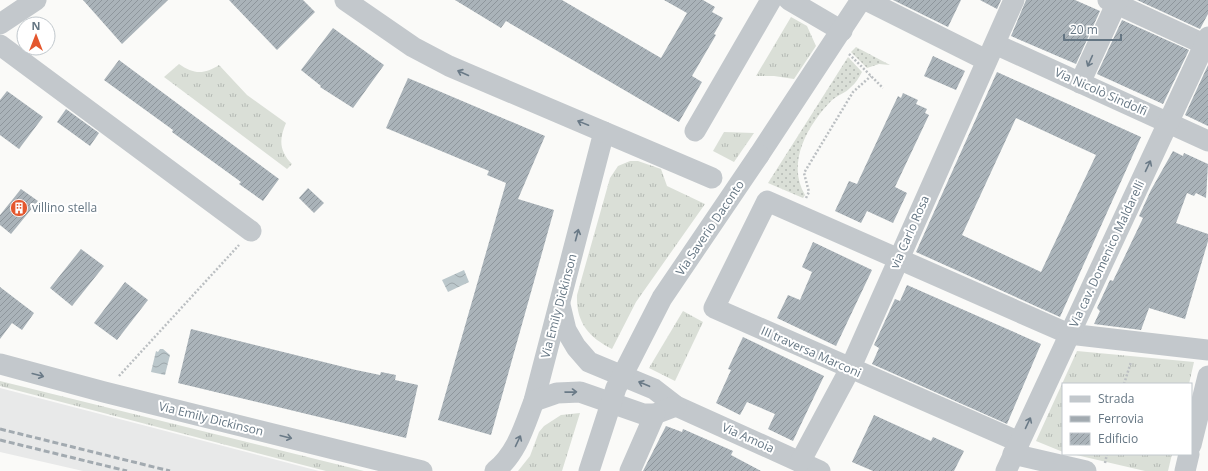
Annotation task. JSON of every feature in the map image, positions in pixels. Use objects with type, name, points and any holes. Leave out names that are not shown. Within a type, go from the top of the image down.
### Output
[{"type":"street","points":[[0,24],[36,0]]},
{"type":"street","points":[[345,0],[412,47],[449,66],[712,178]]},
{"type":"street","points":[[695,131],[771,0]]},
{"type":"street","points":[[789,0],[838,37]]},
{"type":"street","name":"Via Saverio Daconto","points":[[589,471],[616,388],[662,298],[838,37],[861,0]]},
{"type":"street","name":"Via Nicolò Sindolfi","points":[[866,0],[991,52],[1080,83],[1208,141]]},
{"type":"street","name":"via Carlo Rosa","points":[[800,462],[850,369],[1014,0]]},
{"type":"street","points":[[1080,83],[1114,1],[1207,43]]},
{"type":"street","name":"Via cav. Domenico Maldarelli","points":[[1013,456],[1168,123],[1207,43]]},
{"type":"street","points":[[0,45],[251,231]]},
{"type":"street","name":"Via Emily Dickinson","points":[[495,471],[518,442],[534,401],[604,132]]},
{"type":"street","name":"III traversa Marconi","points":[[798,214],[767,201],[714,308],[850,369],[1013,456],[1086,471]]},
{"type":"street","points":[[798,214],[1069,334],[1208,350]]},
{"type":"street","name":"Via Amoia","points":[[560,300],[566,330],[576,347],[589,362],[654,389],[676,406],[820,471]]},
{"type":"street","name":"Via Emily Dickinson","points":[[0,364],[104,392],[422,471]]},
{"type":"street","points":[[1192,441],[1208,376]]},
{"type":"street","points":[[534,401],[557,393],[580,392],[643,414],[655,414],[676,406]]},
{"type":"street","points":[[630,471],[655,414]]},
{"type":"street","points":[[1185,471],[1189,455]]},
{"type":"path","points":[[838,37],[849,53],[883,88]]},
{"type":"path","points":[[798,214],[809,192],[804,173],[853,92],[871,76]]},
{"type":"path","points":[[104,392],[251,231]]},
{"type":"path","points":[[1124,383],[1138,343]]},
{"type":"shaded area","points":[[0,388],[319,471],[83,471],[0,452]]},
{"type":"green space","points":[[791,17],[807,26],[816,46],[794,79],[774,76],[756,76]]},
{"type":"green space","points":[[856,47],[890,65],[879,64],[867,68],[851,52]]},
{"type":"green space","points":[[848,57],[862,72],[856,82],[849,89],[831,101],[822,111],[802,145],[798,170],[800,182],[805,195],[803,198],[768,183]]},
{"type":"green space","points":[[179,64],[189,70],[199,72],[203,72],[219,65],[247,95],[286,123],[281,140],[283,150],[292,164],[287,169],[164,77]]},
{"type":"green space","points":[[724,132],[754,133],[734,162],[713,151]]},
{"type":"green space","points":[[630,161],[638,161],[661,169],[667,186],[705,204],[636,302],[612,349],[596,339],[585,328],[581,321],[577,305],[577,295],[610,178],[618,166]]},
{"type":"green space","points":[[683,311],[703,322],[675,381],[649,368]]},
{"type":"green space","points":[[1077,351],[1194,362],[1189,383],[1062,383]]},
{"type":"green space","points":[[0,381],[364,471],[326,471],[0,386]]},
{"type":"green space","points":[[1062,384],[1062,452],[1036,441]]},
{"type":"green space","points":[[580,413],[562,471],[518,471],[530,456],[539,432],[544,426],[561,415]]},
{"type":"green space","points":[[1076,455],[1172,455],[1168,471],[1145,471]]},
{"type":"water","points":[[464,270],[469,282],[448,292],[442,280]]},
{"type":"water","points":[[160,349],[163,349],[170,355],[165,375],[151,372],[156,351],[158,352]]},
{"type":"building","points":[[83,0],[168,0],[122,44]]},
{"type":"building","points":[[229,0],[303,0],[315,12],[277,50]]},
{"type":"building","points":[[455,0],[562,0],[661,58],[687,13],[664,0],[703,0],[715,7],[712,12],[723,18],[714,34],[716,35],[692,76],[702,82],[679,122],[506,21],[501,28]]},
{"type":"building","points":[[893,0],[961,0],[948,27]]},
{"type":"building","points":[[980,0],[1001,0],[997,9]]},
{"type":"building","points":[[1026,0],[1075,0],[1100,11],[1076,64],[1011,36]]},
{"type":"building","points":[[1137,0],[1208,0],[1208,14],[1200,29]]},
{"type":"building","points":[[1122,20],[1189,50],[1163,104],[1097,74]]},
{"type":"building","points":[[333,28],[384,65],[353,108],[320,87],[321,86],[301,70]]},
{"type":"building","points":[[933,56],[965,71],[956,90],[924,76]]},
{"type":"building","points":[[119,60],[279,179],[263,201],[239,184],[241,182],[172,132],[173,130],[104,80]]},
{"type":"building","points":[[1208,65],[1208,126],[1185,115]]},
{"type":"building","points":[[997,72],[1141,137],[1060,317],[916,252]],"holes":[[[1016,118],[1096,155],[1041,272],[962,235]]]},
{"type":"building","points":[[408,78],[545,136],[518,199],[554,210],[491,435],[438,420],[506,183],[487,175],[489,171],[386,128]]},
{"type":"building","points":[[7,91],[43,117],[19,149],[0,135],[0,100]]},
{"type":"building","points":[[903,93],[918,100],[916,104],[927,109],[925,113],[929,115],[895,187],[907,193],[893,223],[867,211],[861,223],[835,211],[849,181],[857,184],[898,96],[901,98]]},
{"type":"building","points":[[66,109],[99,133],[90,146],[57,122]]},
{"type":"building","points":[[1173,151],[1183,156],[1184,153],[1208,164],[1206,198],[1196,193],[1194,196],[1187,193],[1176,223],[1208,234],[1208,241],[1185,319],[1149,308],[1141,330],[1094,324],[1100,311],[1097,308],[1110,280],[1113,281],[1143,218],[1139,216],[1151,190]]},
{"type":"building","points":[[308,188],[324,203],[314,213],[299,198]]},
{"type":"building","name":"villino stella","points":[[21,189],[38,201],[11,234],[0,225],[0,215]]},
{"type":"building","points":[[813,242],[872,270],[836,346],[777,318],[788,295],[800,300],[812,272],[802,267]]},
{"type":"building","points":[[81,249],[104,266],[72,306],[50,288]]},
{"type":"building","points":[[125,282],[148,300],[117,340],[94,323]]},
{"type":"building","points":[[907,285],[1041,344],[1007,424],[872,364],[879,348],[874,345],[895,299],[900,301]]},
{"type":"building","points":[[0,287],[34,313],[22,330],[12,323],[0,339]]},
{"type":"building","points":[[191,329],[356,370],[380,375],[381,372],[396,375],[395,380],[418,385],[406,438],[178,383]]},
{"type":"building","points":[[743,337],[824,376],[793,441],[768,429],[775,414],[747,402],[740,415],[716,403],[731,370],[728,369]]},
{"type":"building","points":[[874,415],[931,441],[933,437],[964,451],[954,471],[873,471],[852,462]]},
{"type":"building","points":[[666,426],[682,432],[683,429],[733,451],[731,455],[761,471],[643,471]]},
{"type":"railway","points":[[0,429],[170,471]]},
{"type":"railway","points":[[0,440],[127,471]]},
{"type":"place","name":"villino stella","points":[[19,208]]}]
